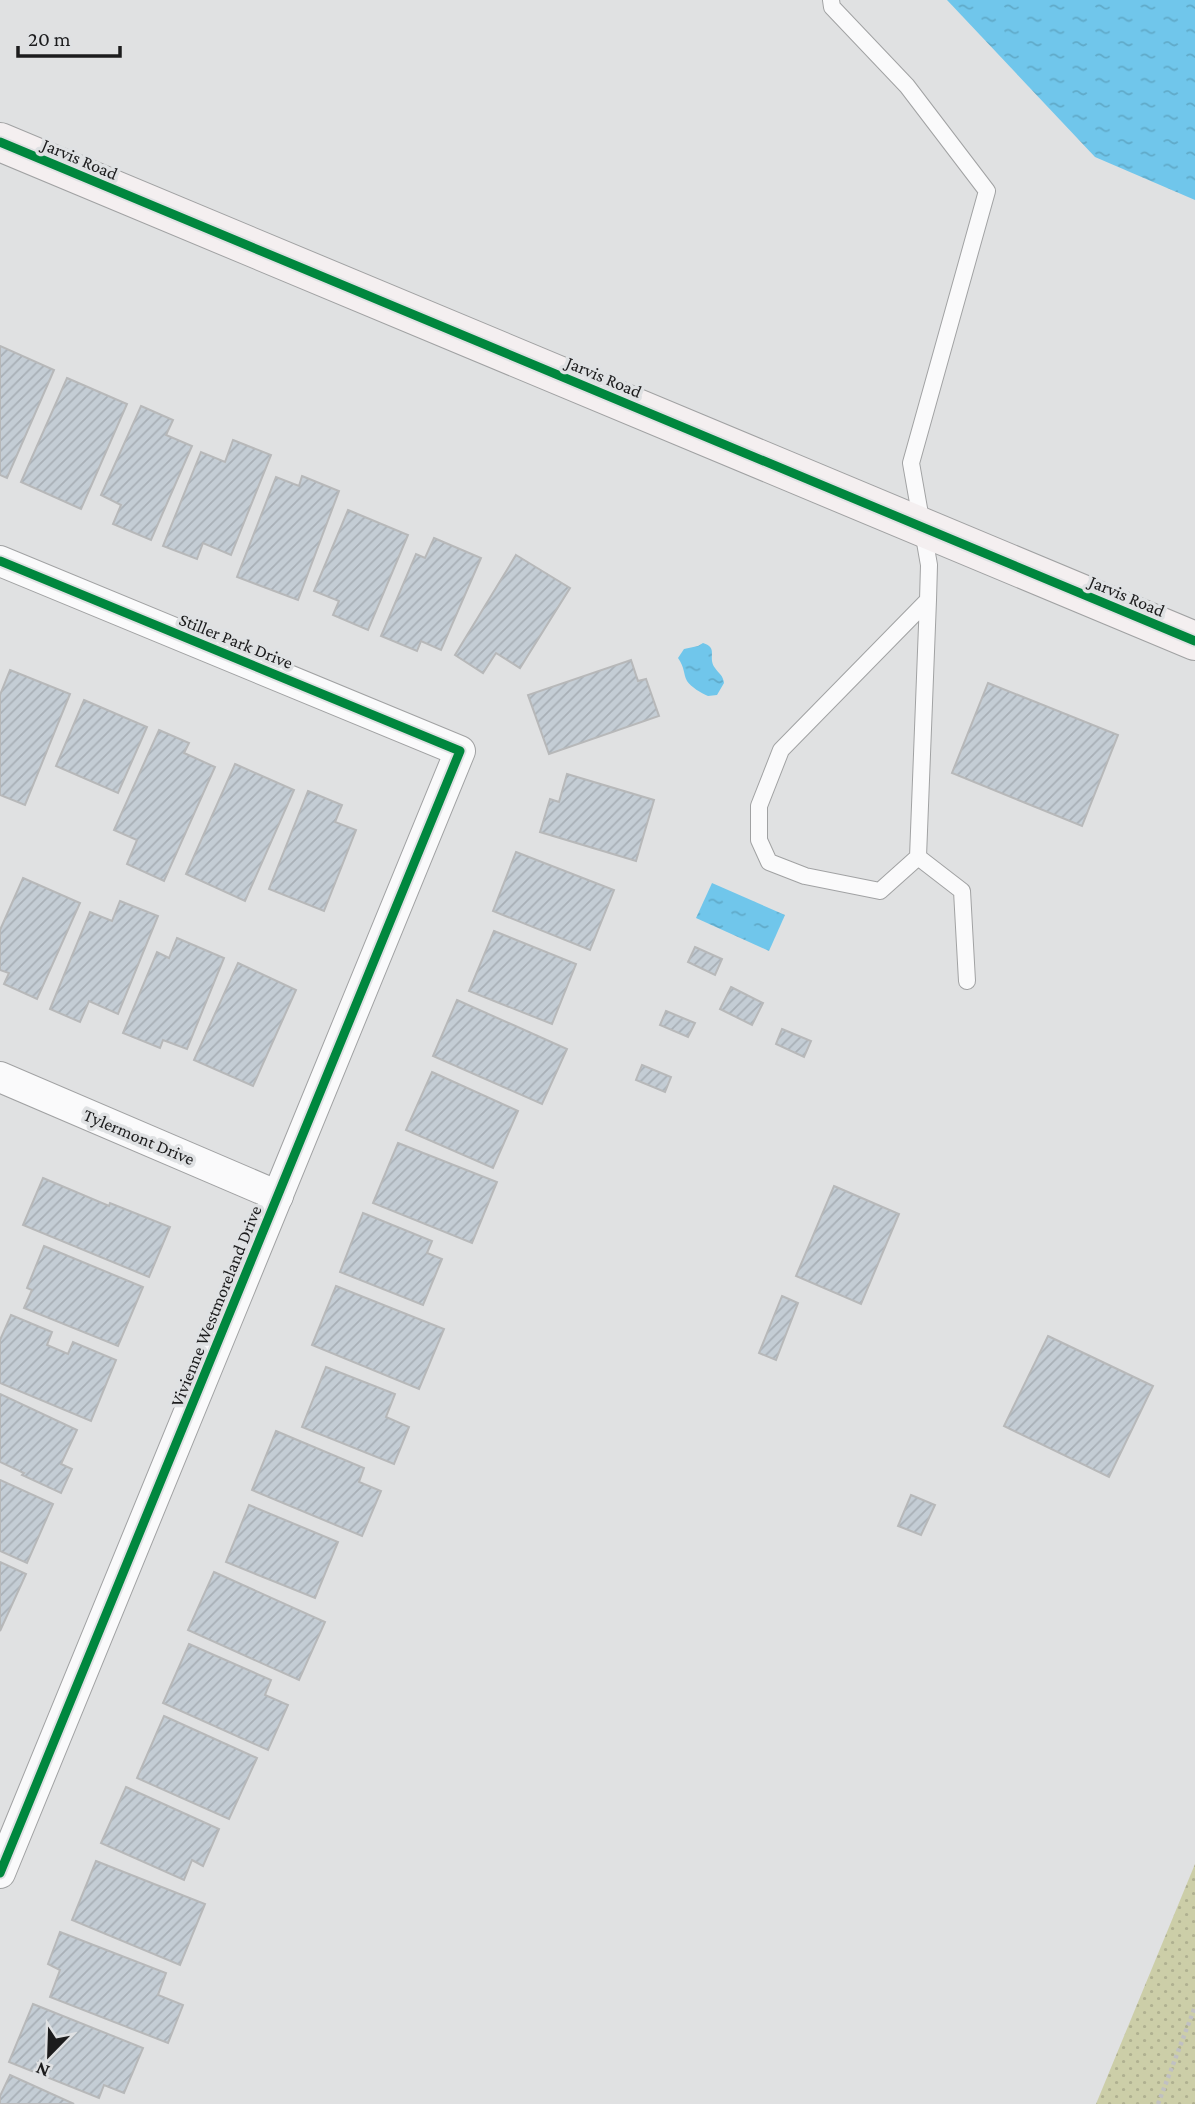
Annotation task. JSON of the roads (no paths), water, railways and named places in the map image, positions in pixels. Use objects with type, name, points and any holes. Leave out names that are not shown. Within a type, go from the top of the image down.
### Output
[{"type":"street","name":"Jarvis Road","points":[[0,142],[1195,641]]},
{"type":"street","name":"Stiller Park Drive","points":[[0,561],[460,751]]},
{"type":"street","name":"Vivienne Westmoreland Drive","points":[[0,1872],[460,751]]},
{"type":"street","name":"Tylermont Drive","points":[[0,1077],[278,1196]]},
{"type":"lane","points":[[831,0],[832,7],[907,86],[987,191],[911,463],[929,565],[928,600],[918,857],[880,891],[804,876],[769,862],[758,840],[759,806],[781,750],[928,600]]},
{"type":"lane","points":[[918,857],[962,891],[967,981]]},
{"type":"water","points":[[947,0],[1195,0],[1195,200],[1095,157]]},
{"type":"water","points":[[703,643],[712,650],[713,664],[724,683],[717,695],[708,696],[691,685],[678,658],[684,649]]},
{"type":"water","points":[[712,883],[785,915],[769,951],[696,918]]}]
